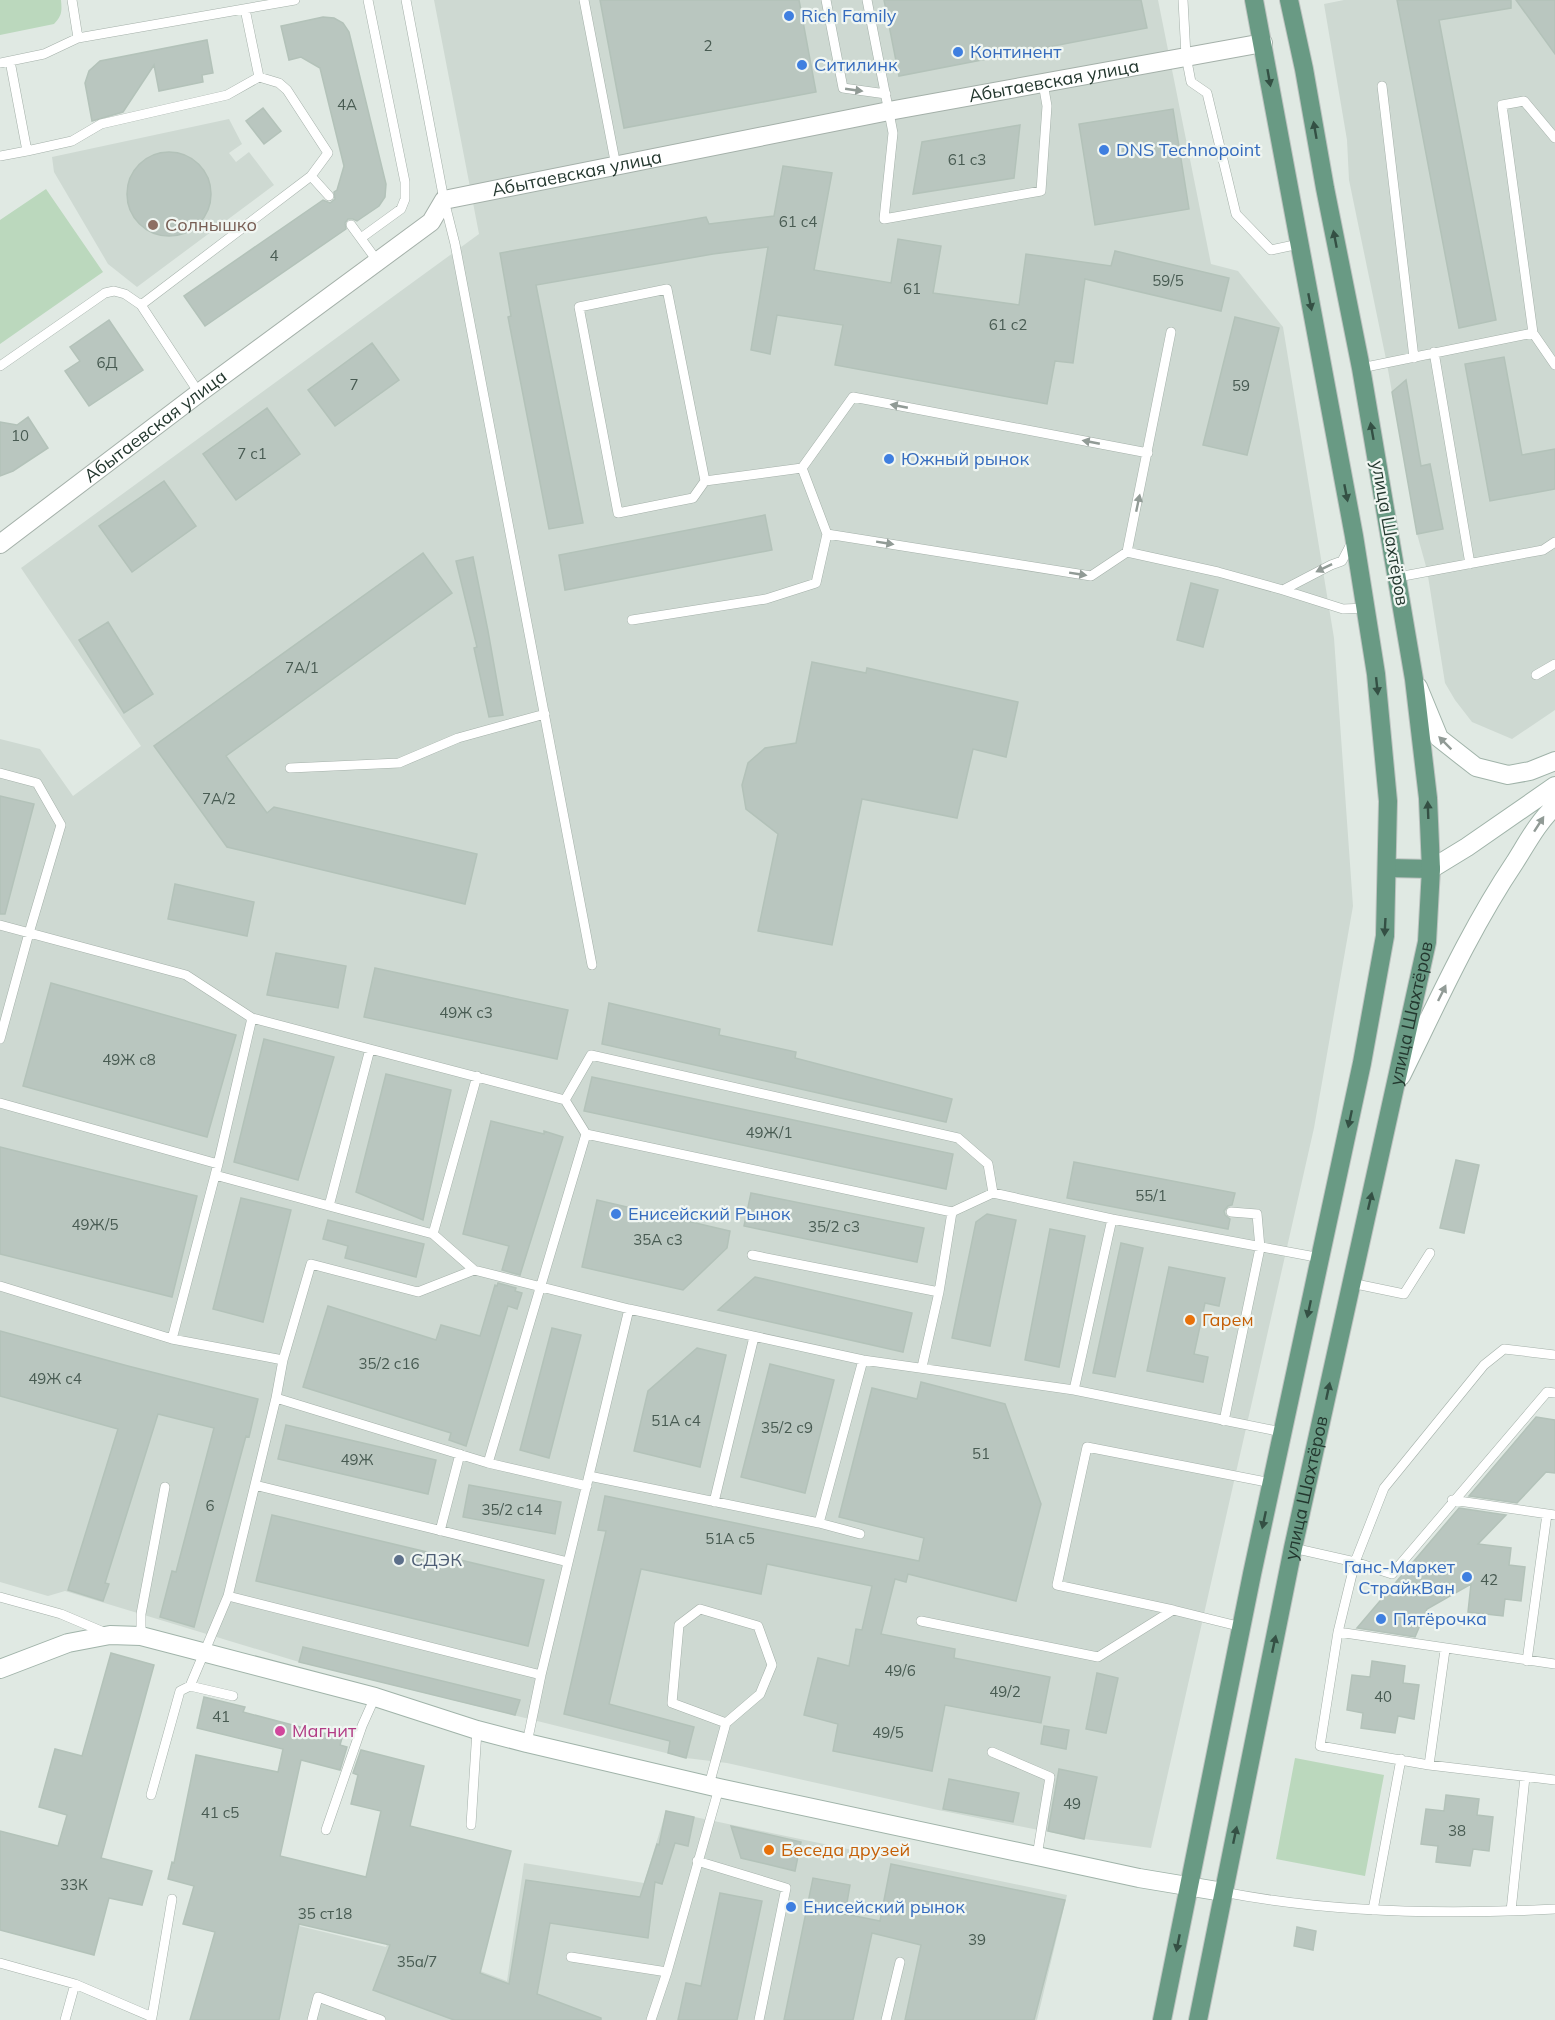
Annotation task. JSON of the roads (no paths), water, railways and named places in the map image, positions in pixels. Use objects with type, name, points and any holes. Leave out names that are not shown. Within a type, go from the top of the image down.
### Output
[{"type":"main road","name":"улица Шахтёров","points":[[1162,2020],[1282,1432],[1362,1063],[1385,936],[1388,801],[1376,674],[1354,536],[1254,0]]},
{"type":"main road","name":"улица Шахтёров","points":[[1198,2020],[1293,1548],[1427,942],[1431,869],[1428,798],[1414,679],[1398,577],[1361,368],[1289,0]]},
{"type":"main road","points":[[1388,868],[1431,869]]},
{"type":"street","name":"Абытаевская улица","points":[[0,544],[199,393],[431,222],[444,200],[616,166],[888,103],[1043,83],[1263,43]]},
{"type":"street","points":[[1414,679],[1439,738],[1476,767],[1508,775],[1530,771],[1555,761]]},
{"type":"street","points":[[1431,869],[1555,786]]},
{"type":"street","points":[[1397,1083],[1462,951],[1501,883],[1545,816],[1555,806]]},
{"type":"street","points":[[0,1669],[69,1642],[110,1635],[141,1636],[375,1697],[477,1730],[527,1743],[714,1787],[1139,1878],[1223,1892]]},
{"type":"lane","points":[[72,0],[78,38]]},
{"type":"lane","points":[[230,0],[232,12]]},
{"type":"lane","points":[[27,150],[5,62],[44,54],[78,38],[295,0]]},
{"type":"lane","points":[[361,238],[401,209],[405,199],[405,182],[368,0]]},
{"type":"lane","points":[[406,0],[444,200],[455,244],[592,964]]},
{"type":"lane","points":[[584,0],[616,166]]},
{"type":"lane","points":[[826,0],[843,88],[888,103]]},
{"type":"lane","points":[[867,0],[893,133],[884,219],[1041,191],[1047,106],[1043,83]]},
{"type":"lane","points":[[1183,0],[1186,56],[1191,82],[1207,93],[1236,214],[1271,250],[1299,244]]},
{"type":"lane","points":[[245,9],[259,77]]},
{"type":"lane","points":[[0,156],[72,141],[101,124],[227,95],[259,77],[283,86],[328,153],[311,176],[141,305]]},
{"type":"lane","points":[[1382,86],[1414,358]]},
{"type":"lane","points":[[1555,138],[1524,101],[1502,105],[1533,333],[1555,365]]},
{"type":"lane","points":[[311,176],[329,196]]},
{"type":"lane","points":[[351,225],[379,262]]},
{"type":"lane","points":[[705,481],[668,289],[579,307],[618,513],[693,498],[705,481],[802,468],[853,398],[1148,453]]},
{"type":"lane","points":[[0,366],[105,293],[114,291],[125,294],[141,305],[199,393]]},
{"type":"lane","points":[[827,534],[1091,576],[1127,552],[1171,332]]},
{"type":"lane","points":[[1361,368],[1533,333]]},
{"type":"lane","points":[[1434,352],[1470,564]]},
{"type":"lane","points":[[632,620],[766,598],[816,583],[827,534],[802,468]]},
{"type":"lane","points":[[1283,590],[1342,561],[1354,536]]},
{"type":"lane","points":[[1398,577],[1543,550],[1555,542]]},
{"type":"lane","points":[[1127,552],[1218,572],[1343,609],[1366,608]]},
{"type":"lane","points":[[1536,675],[1555,664]]},
{"type":"lane","points":[[290,768],[399,763],[458,738],[545,714]]},
{"type":"lane","points":[[0,773],[37,783],[61,825],[28,933],[0,1040]]},
{"type":"lane","points":[[0,925],[186,975],[252,1018],[565,1100],[586,1134],[952,1212],[993,1193],[1112,1219],[1321,1258]]},
{"type":"lane","points":[[172,1339],[218,1164],[252,1018]]},
{"type":"lane","points":[[330,1206],[370,1049]]},
{"type":"lane","points":[[565,1100],[591,1055],[958,1138],[988,1164],[993,1193]]},
{"type":"lane","points":[[433,1234],[477,1076]]},
{"type":"lane","points":[[0,1103],[218,1164]]},
{"type":"lane","points":[[488,1463],[586,1134]]},
{"type":"lane","points":[[215,1175],[433,1234],[474,1270],[629,1310],[863,1360],[1074,1390],[1282,1432]]},
{"type":"lane","points":[[922,1367],[939,1292],[952,1212]]},
{"type":"lane","points":[[1224,1421],[1260,1248],[1257,1214],[1231,1212]]},
{"type":"lane","points":[[1074,1390],[1112,1219]]},
{"type":"lane","points":[[1351,1283],[1404,1294],[1430,1253]]},
{"type":"lane","points":[[752,1255],[939,1292]]},
{"type":"lane","points":[[190,1686],[228,1596],[276,1398],[283,1360],[311,1264],[418,1292],[474,1270]]},
{"type":"lane","points":[[0,1286],[172,1339],[283,1360]]},
{"type":"lane","points":[[527,1743],[541,1675],[629,1310]]},
{"type":"lane","points":[[714,1502],[754,1337]]},
{"type":"lane","points":[[1555,1355],[1504,1349],[1484,1365],[1384,1488],[1355,1562],[1338,1632],[1320,1746],[1429,1765],[1555,1780]]},
{"type":"lane","points":[[819,1524],[863,1360]]},
{"type":"lane","points":[[1293,1548],[1355,1562],[1392,1574],[1452,1500],[1547,1392],[1555,1393]]},
{"type":"lane","points":[[276,1398],[488,1463],[587,1486]]},
{"type":"lane","points":[[1242,1628],[1173,1610],[1057,1585],[1087,1447],[1272,1483]]},
{"type":"lane","points":[[441,1531],[460,1454]]},
{"type":"lane","points":[[589,1476],[860,1534]]},
{"type":"lane","points":[[255,1485],[568,1562]]},
{"type":"lane","points":[[141,1636],[141,1614],[165,1487]]},
{"type":"lane","points":[[1452,1500],[1551,1515],[1527,1661]]},
{"type":"lane","points":[[228,1596],[541,1675]]},
{"type":"lane","points":[[0,1597],[61,1614],[110,1635]]},
{"type":"lane","points":[[651,2020],[667,1972],[697,1861],[713,1815],[714,1787],[726,1723],[760,1694],[772,1665],[758,1626],[700,1609],[679,1625],[672,1703],[726,1723]]},
{"type":"lane","points":[[921,1621],[1098,1656],[1173,1610]]},
{"type":"lane","points":[[1338,1632],[1445,1650],[1555,1664]]},
{"type":"lane","points":[[1429,1765],[1445,1650]]},
{"type":"lane","points":[[151,1796],[180,1691],[190,1686],[233,1696]]},
{"type":"lane","points":[[326,1830],[362,1726],[375,1697]]},
{"type":"lane","points":[[471,1825],[477,1730]]},
{"type":"lane","points":[[992,1752],[1050,1777],[1037,1856]]},
{"type":"lane","points":[[1373,1910],[1401,1759]]},
{"type":"lane","points":[[1511,1911],[1525,1777]]},
{"type":"lane","points":[[697,1861],[786,1888],[759,2020]]},
{"type":"lane","points":[[1223,1892],[1252,1898],[1373,1910],[1555,1909]]},
{"type":"lane","points":[[0,1963],[75,1984],[152,2018],[172,1899]]},
{"type":"lane","points":[[571,1957],[667,1972]]},
{"type":"lane","points":[[886,2020],[900,1962]]},
{"type":"lane","points":[[65,2020],[75,1984]]},
{"type":"lane","points":[[312,2020],[318,1996],[381,2020]]},
{"type":"place","name":"Rich Family","points":[[789,16]]},
{"type":"place","name":"Континент","points":[[958,52]]},
{"type":"place","name":"Ситилинк","points":[[802,65]]},
{"type":"place","name":"DNS Technopoint","points":[[1104,150]]},
{"type":"place","name":"Солнышко","points":[[153,225]]},
{"type":"place","name":"Южный рынок","points":[[889,459]]},
{"type":"place","name":"Енисейский Рынок","points":[[616,1214]]},
{"type":"place","name":"Гарем","points":[[1190,1320]]},
{"type":"place","name":"СДЭК","points":[[399,1560]]},
{"type":"place","name":"Ганс-Маркет СтрайкВан","points":[[1467,1577]]},
{"type":"place","name":"Пятёрочка","points":[[1381,1619]]},
{"type":"place","name":"Магнит","points":[[280,1731]]},
{"type":"place","name":"Беседа друзей","points":[[769,1850]]},
{"type":"place","name":"Енисейский рынок","points":[[791,1907]]}]
